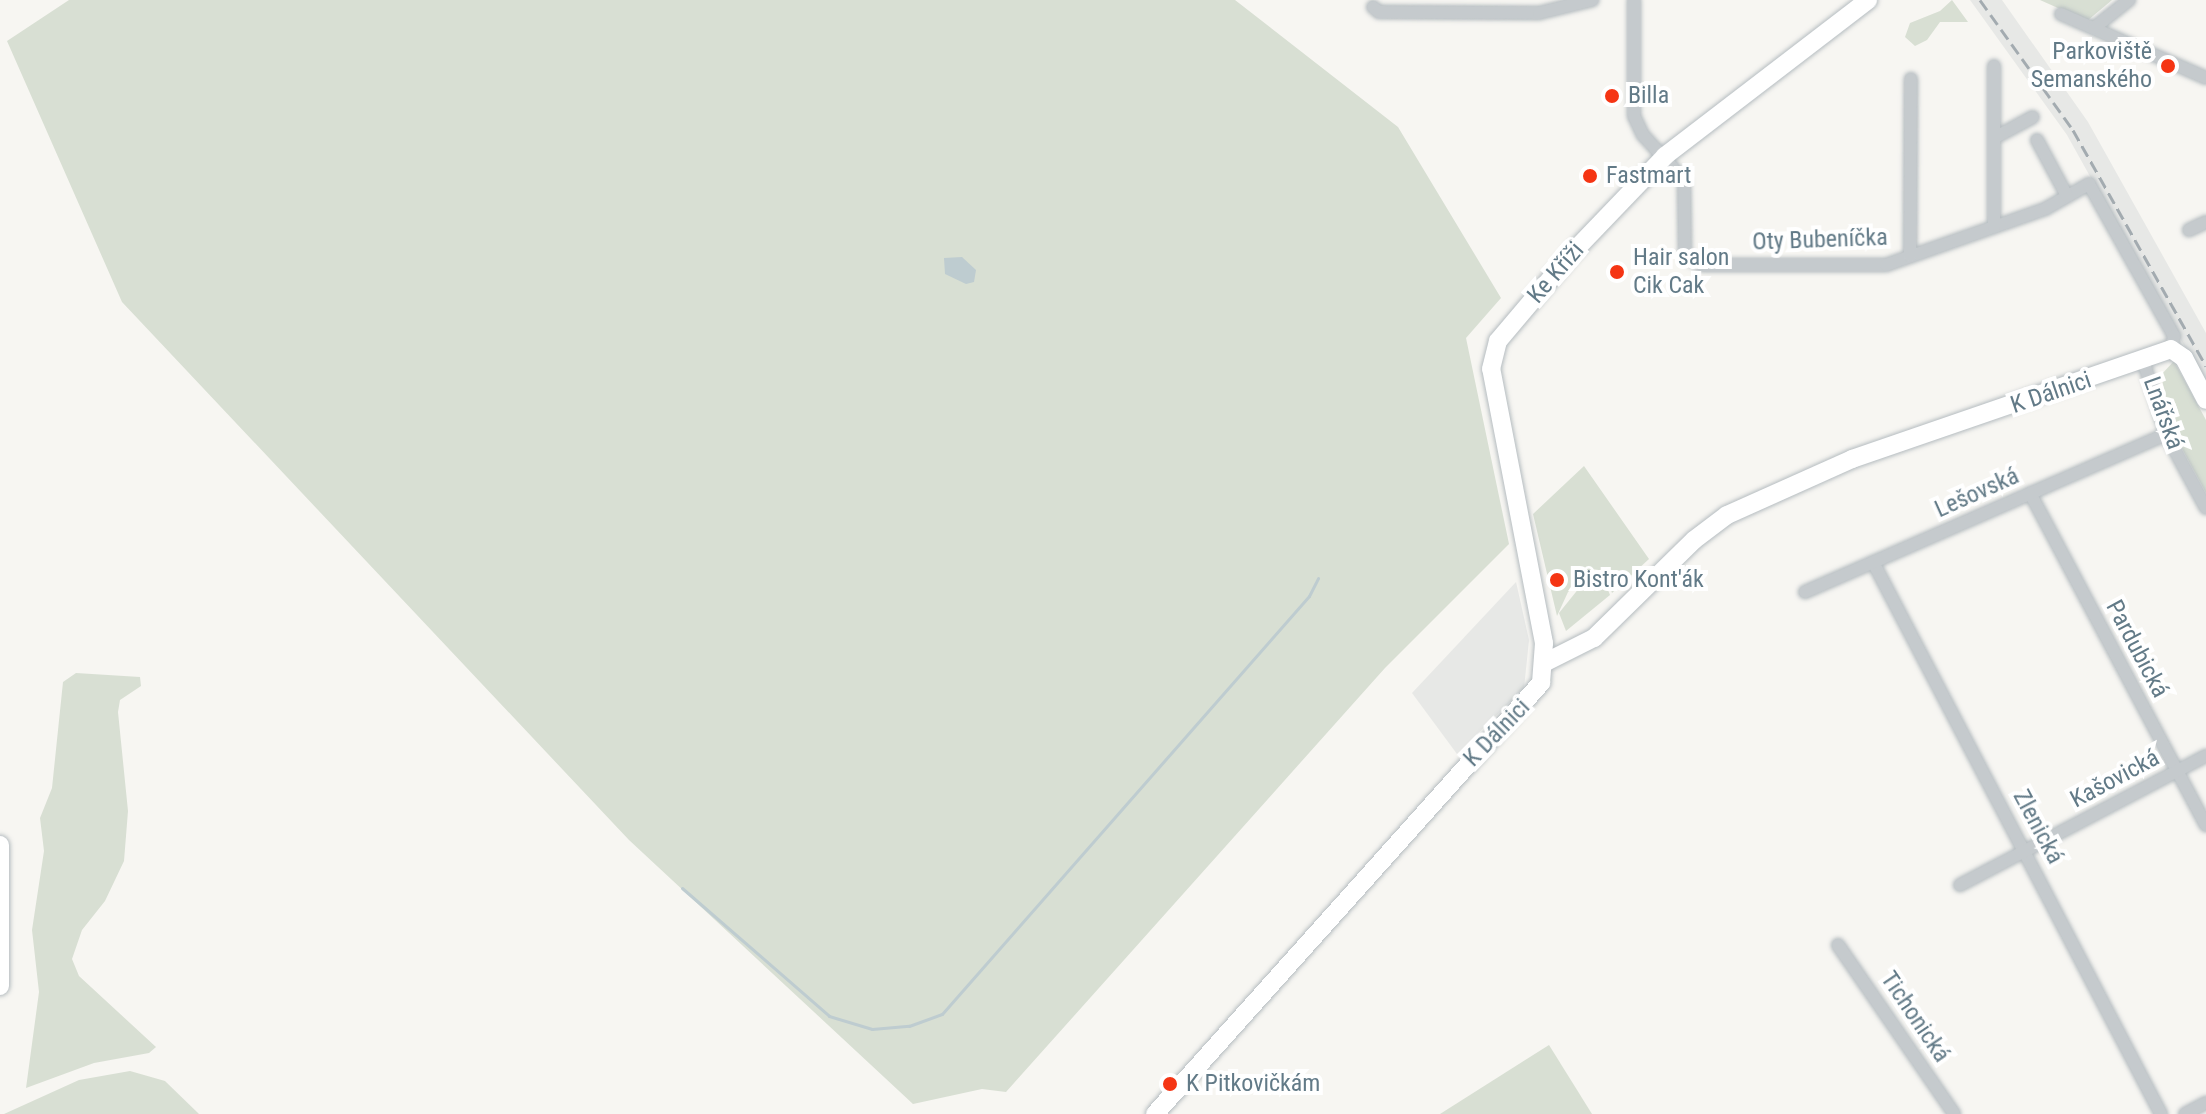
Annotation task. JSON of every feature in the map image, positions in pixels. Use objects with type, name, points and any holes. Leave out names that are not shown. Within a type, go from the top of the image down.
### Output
[{"type":"street","points":[[1373,7],[1379,12],[1539,13],[1592,0]]},
{"type":"street","points":[[1634,0],[1634,116],[1643,135],[1665,156]]},
{"type":"street","name":"Ke Kříži","points":[[1546,662],[1492,355],[1575,250],[1665,156],[1868,0]]},
{"type":"street","points":[[2094,28],[2129,0]]},
{"type":"street","points":[[2061,14],[2206,78]]},
{"type":"street","points":[[1994,66],[1994,227]]},
{"type":"street","name":"Oty Bubeníčka","points":[[1910,256],[1911,79]]},
{"type":"street","points":[[1994,138],[2033,117]]},
{"type":"street","points":[[2037,140],[2067,196],[2089,184],[2174,336],[2171,349]]},
{"type":"street","name":"Oty Bubeníčka","points":[[1665,156],[1684,180],[1685,253],[1703,265],[1886,265],[2045,209],[2067,196]]},
{"type":"street","points":[[2189,230],[2206,222]]},
{"type":"street","name":"K Dálnici","points":[[1155,1114],[1412,823],[1527,703],[1541,683],[1546,662],[1585,646],[1694,540],[1751,502],[1880,449],[2171,349]]},
{"type":"street","name":"Lnářská","points":[[2171,349],[2184,358],[2206,400]]},
{"type":"street","name":"Lnářská","points":[[2143,360],[2166,434],[2206,508]]},
{"type":"street","name":"Lešovská","points":[[1805,592],[2166,434]]},
{"type":"street","name":"Pardubická","points":[[2030,493],[2206,825]]},
{"type":"street","name":"Zlenická","points":[[1873,562],[2026,850],[2161,1114]]},
{"type":"street","name":"Kašovická","points":[[1960,885],[2206,756]]},
{"type":"street","points":[[0,845],[0,986]]},
{"type":"street","name":"Tichonická","points":[[1838,945],[1954,1114]]},
{"type":"street","points":[[2185,1114],[2206,1103]]},
{"type":"shaded area","points":[[69,0],[1235,0],[1398,127],[1501,298],[1466,338],[1509,544],[1385,668],[1006,1092],[982,1089],[913,1104],[629,840],[122,302],[7,41]]},
{"type":"shaded area","points":[[1952,0],[1968,22],[1940,22],[1927,40],[1915,46],[1905,37],[1910,23],[1940,11]]},
{"type":"shaded area","points":[[1970,0],[2002,0],[2088,122],[2206,333],[2206,385],[2067,135]]},
{"type":"shaded area","points":[[2040,0],[2112,0],[2087,21]]},
{"type":"shaded area","points":[[962,257],[976,270],[974,282],[966,284],[945,274],[944,258]]},
{"type":"shaded area","points":[[2174,361],[2206,420],[2206,493],[2174,434],[2161,375]]},
{"type":"shaded area","points":[[1584,466],[1649,559],[1612,593],[1605,571],[1592,569],[1568,592],[1557,616],[1533,514]]},
{"type":"shaded area","points":[[1592,572],[1602,575],[1610,595],[1566,631],[1559,613]]},
{"type":"shaded area","points":[[1516,582],[1529,640],[1524,688],[1457,754],[1412,693]]},
{"type":"shaded area","points":[[76,673],[140,677],[141,686],[120,700],[118,712],[128,811],[124,861],[105,901],[82,930],[72,959],[79,976],[156,1047],[149,1053],[94,1063],[26,1088],[39,992],[32,930],[44,851],[40,818],[52,788],[63,682]]},
{"type":"shaded area","points":[[1549,1045],[1592,1114],[1440,1114]]},
{"type":"shaded area","points":[[130,1071],[165,1081],[199,1114],[4,1114],[79,1080]]},
{"type":"waterway","points":[[682,888],[829,1016],[872,1029],[909,1026],[942,1014],[1309,596],[1318,578]]},
{"type":"railway","points":[[1980,0],[2073,130],[2206,366]]},
{"type":"place","name":"Parkoviště Semanského","points":[[2168,66]]},
{"type":"place","name":"Billa","points":[[1612,96]]},
{"type":"place","name":"Fastmart","points":[[1590,176]]},
{"type":"place","name":"Hair salon Cik Cak","points":[[1617,272]]},
{"type":"place","name":"Bistro Kont'ák","points":[[1557,580]]},
{"type":"place","name":"K Pitkovičkám","points":[[1170,1084]]}]
